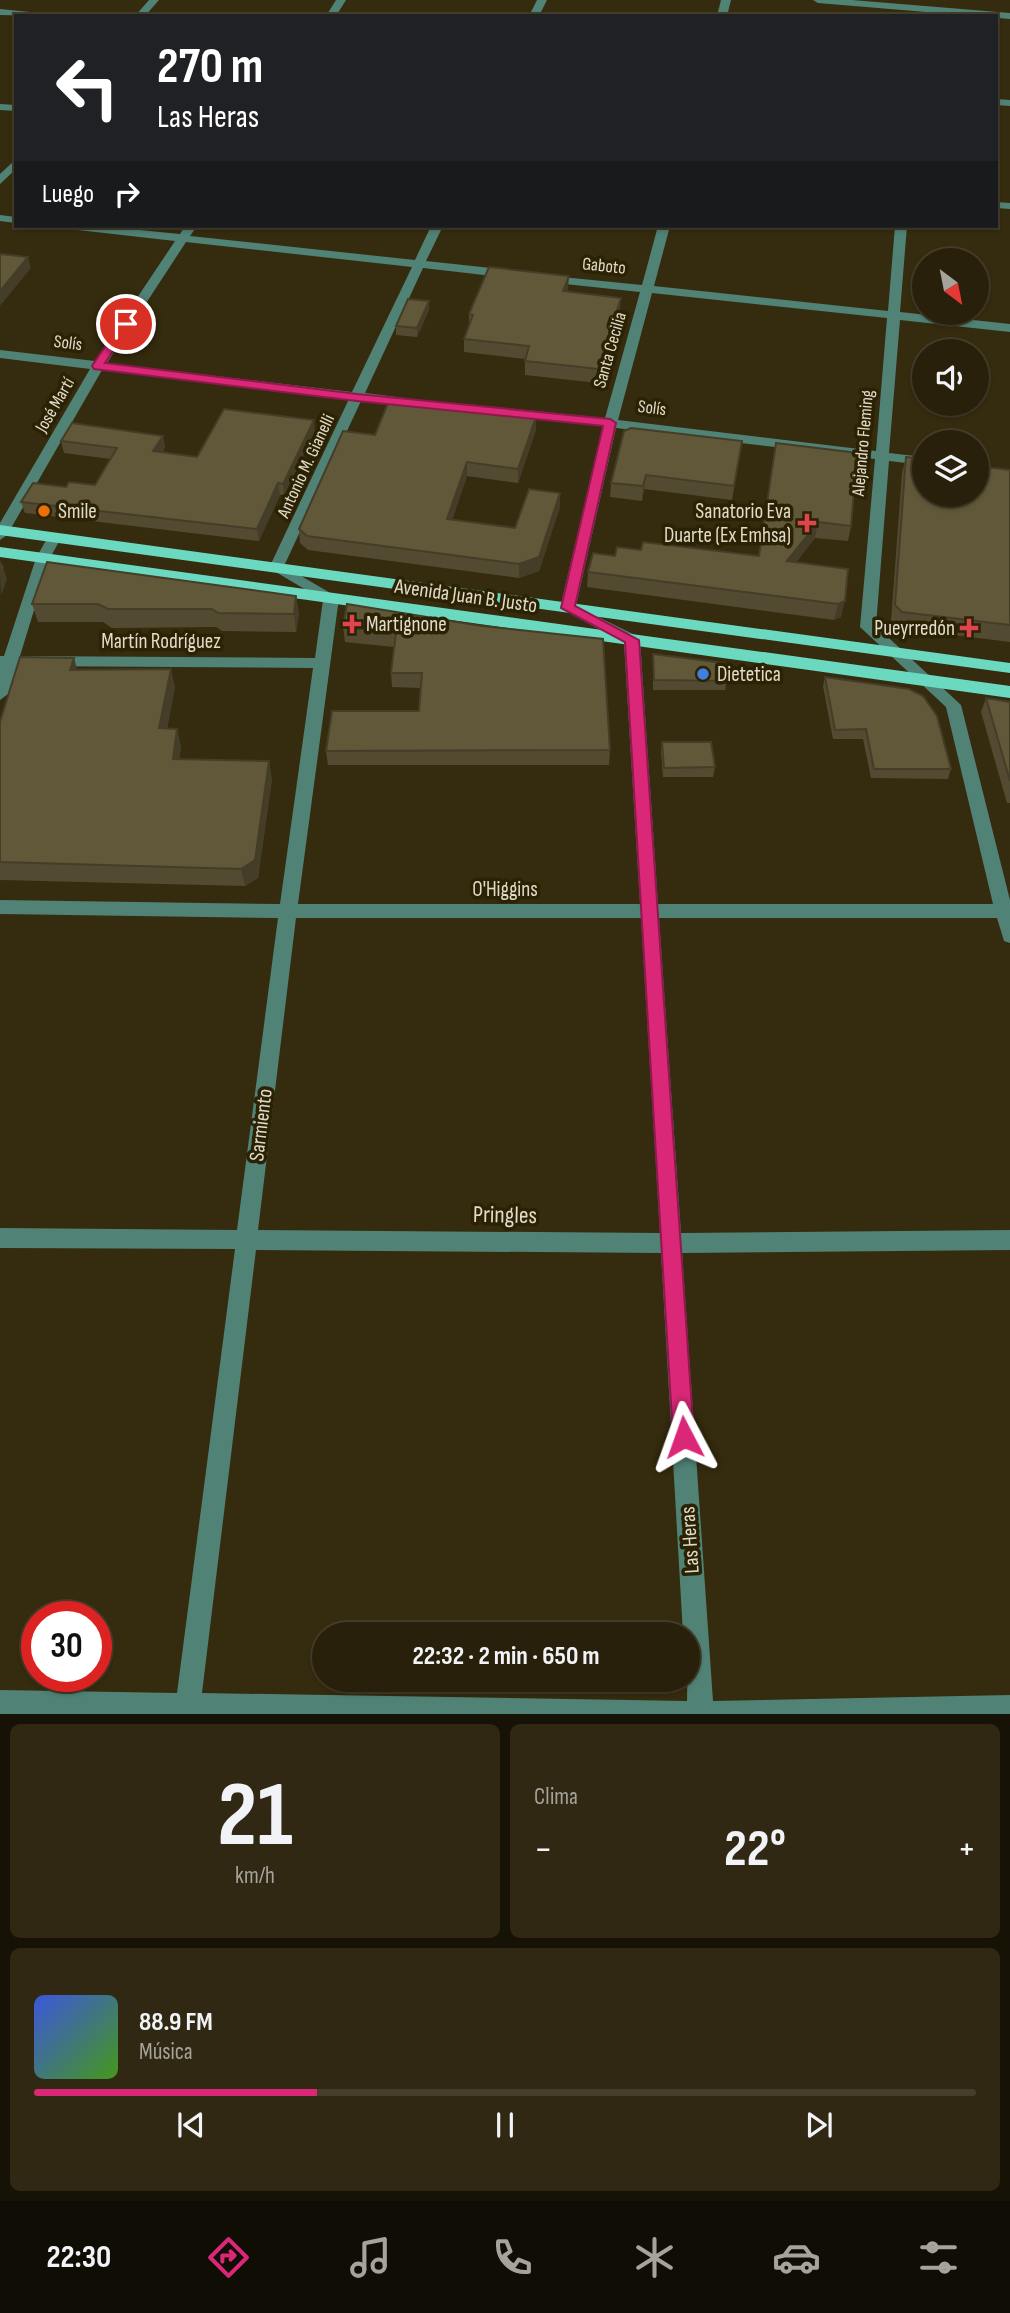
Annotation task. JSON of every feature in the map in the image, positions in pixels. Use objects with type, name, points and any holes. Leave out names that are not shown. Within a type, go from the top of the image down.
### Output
[{"type":"main road","name":"Avenida Juan B. Justo","points":[[1,532],[1010,668]]},
{"type":"main road","name":"Avenida Juan B. Justo","points":[[0,552],[1010,692]]},
{"type":"street","points":[[142,14],[154,0]]},
{"type":"street","points":[[818,0],[987,14]]},
{"type":"street","points":[[0,12],[20,14]]},
{"type":"street","points":[[0,181],[14,164]]},
{"type":"street","name":"Gaboto","points":[[86,228],[1010,328]]},
{"type":"street","name":"José Martí","points":[[1,532],[98,366],[190,228]]},
{"type":"street","name":"Antonio M. Gianelli","points":[[276,568],[436,228]]},
{"type":"street","name":"Santa Cecilia","points":[[568,608],[610,423],[663,228]]},
{"type":"street","name":"Alejandro Fleming","points":[[895,652],[868,627],[901,228]]},
{"type":"street","name":"Solís","points":[[0,354],[424,404]]},
{"type":"street","name":"Solís","points":[[450,407],[912,459]]},
{"type":"street","points":[[0,694],[5,661],[43,558],[54,538]]},
{"type":"street","points":[[276,568],[331,598]]},
{"type":"street","name":"Sarmiento","points":[[188,1710],[288,911],[331,598]]},
{"type":"street","points":[[568,608],[632,640]]},
{"type":"street","name":"Las Heras","points":[[632,640],[701,1714]]},
{"type":"street","points":[[895,652],[953,705],[1007,911],[1010,936]]},
{"type":"street","name":"Martín Rodríguez","points":[[5,661],[323,663]]},
{"type":"street","name":"O'Higgins","points":[[0,907],[288,911],[1007,911]]},
{"type":"street","name":"Pringles","points":[[0,1238],[671,1243],[1010,1240]]},
{"type":"street","points":[[0,1703],[188,1710],[701,1714],[1010,1708]]},
{"type":"building","points":[[0,254],[28,257],[0,291]]},
{"type":"building","points":[[489,267],[569,276],[563,291],[621,298],[598,369],[525,361],[529,346],[464,339],[473,315],[469,314]]},
{"type":"building","points":[[408,299],[429,301],[417,328],[396,326]]},
{"type":"building","points":[[390,398],[536,417],[518,469],[467,462],[447,519],[515,528],[529,489],[560,493],[539,557],[519,564],[307,536],[299,529],[343,431],[375,435]]},
{"type":"building","points":[[224,409],[314,420],[283,484],[278,483],[257,529],[21,502],[33,483],[66,487],[69,482],[95,485],[117,448],[61,441],[72,423],[163,436],[153,451],[197,457]]},
{"type":"building","points":[[631,428],[742,441],[734,486],[646,475],[643,486],[611,483],[624,431]]},
{"type":"building","points":[[776,443],[850,452],[857,456],[851,526],[818,522],[787,561],[848,569],[845,601],[838,604],[588,572],[593,553],[615,556],[617,547],[641,550],[643,542],[759,556]]},
{"type":"building","points":[[906,457],[912,458],[912,507],[989,507],[989,468],[1010,470],[1010,625],[902,612],[895,605]]},
{"type":"building","points":[[47,562],[296,596],[294,614],[218,613],[212,609],[108,609],[98,604],[32,604]]},
{"type":"building","points":[[347,604],[482,626],[603,639],[610,750],[326,751],[332,711],[419,711],[422,673],[391,673],[396,633],[343,627]]},
{"type":"building","points":[[653,654],[724,663],[727,681],[654,680]]},
{"type":"building","points":[[20,657],[74,658],[70,670],[171,669],[159,728],[177,729],[173,759],[269,761],[255,860],[241,869],[0,862],[0,722]]},
{"type":"building","points":[[825,677],[909,689],[923,696],[937,716],[951,769],[874,769],[866,729],[835,730]]},
{"type":"building","points":[[986,698],[1010,702],[1010,781]]},
{"type":"building","points":[[662,742],[711,742],[715,767],[664,768]]},
{"type":"place","name":"Smile","points":[[44,511]]},
{"type":"place","name":"Sanatorio Eva Duarte (Ex Emhsa)","points":[[807,523]]},
{"type":"place","name":"Martignone","points":[[352,624]]},
{"type":"place","name":"Pueyrredón","points":[[969,628]]},
{"type":"place","name":"Dietetica","points":[[703,674]]},
{"type":"route","points":[[126,324],[98,366],[357,397],[610,423],[568,608],[632,640],[684,1437]]}]
